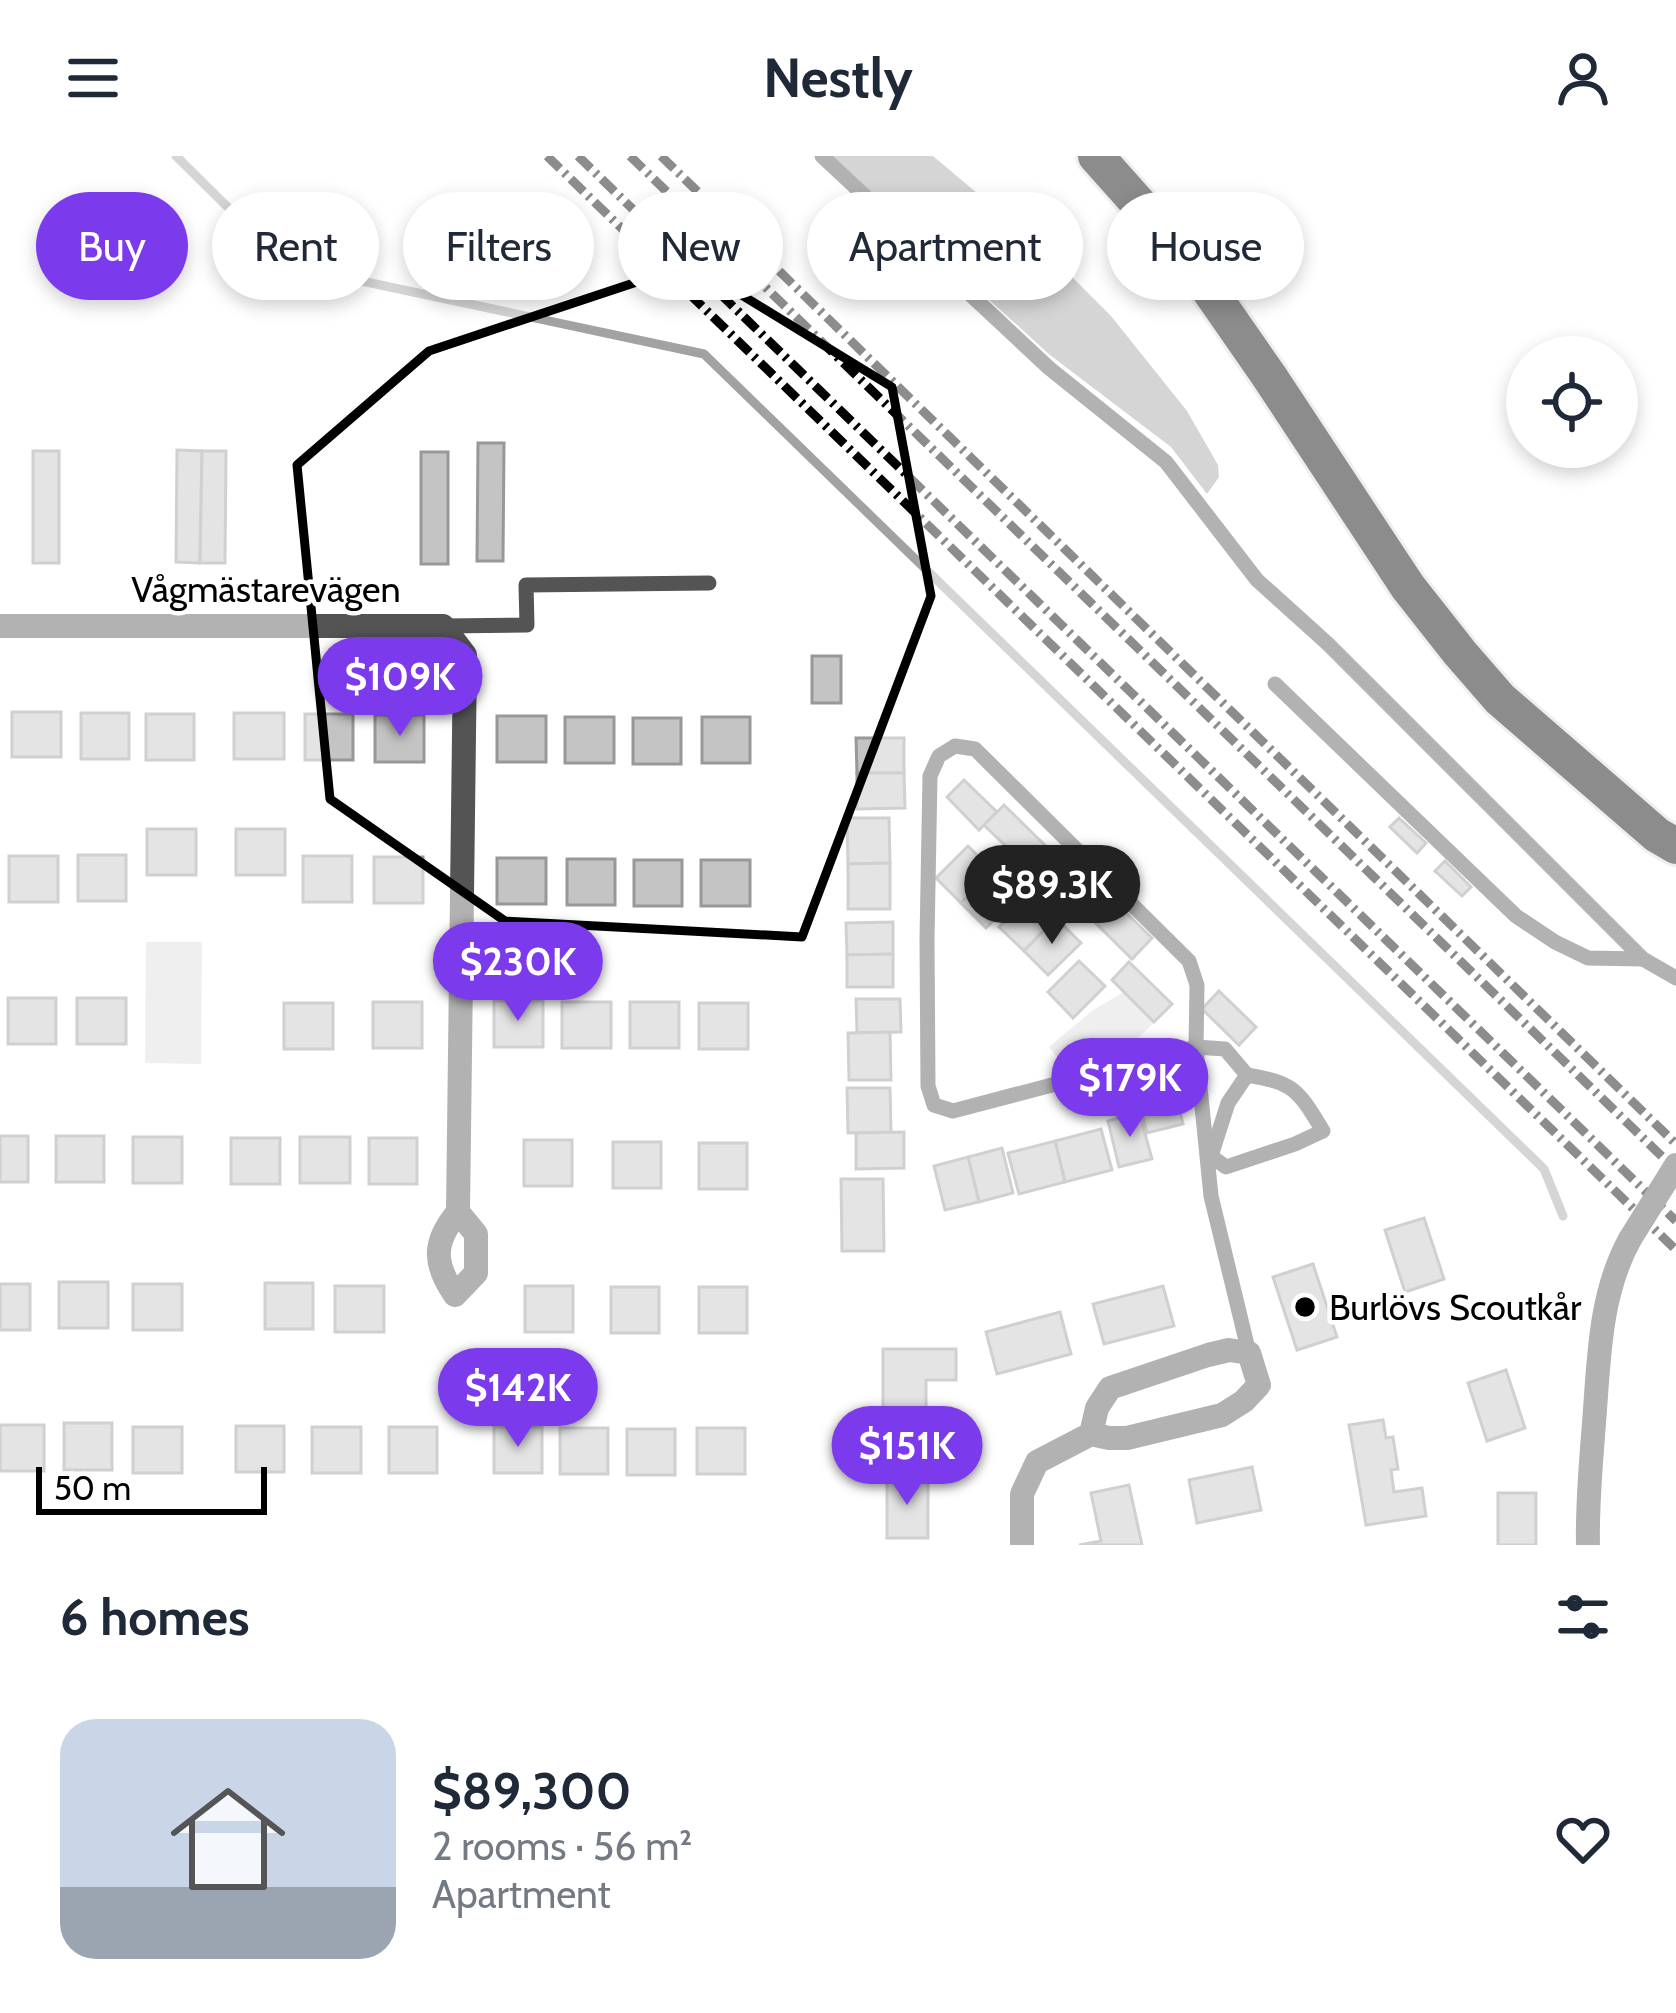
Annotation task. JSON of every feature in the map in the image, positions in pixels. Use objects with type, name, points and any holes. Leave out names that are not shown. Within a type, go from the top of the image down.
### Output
[{"type":"highway","points":[[1096,156],[1187,258],[1408,587],[1460,652],[1500,699],[1657,835],[1676,846]]},
{"type":"street","name":"Vågmästarevägen","points":[[0,626],[442,626],[465,655],[458,1212]]},
{"type":"street","points":[[1588,1545],[1604,1324],[1612,1276],[1676,1165]]},
{"type":"street","points":[[1022,1545],[1022,1494],[1036,1462],[1091,1434],[1127,1438],[1222,1415],[1259,1385],[1249,1353],[1229,1350],[1208,1355],[1110,1388],[1097,1408],[1091,1434]]},
{"type":"lane","points":[[823,156],[1049,368],[1166,462],[1257,580],[1328,644],[1643,959],[1676,978]]},
{"type":"lane","points":[[442,626],[527,626],[526,585],[710,584]]},
{"type":"lane","points":[[1275,684],[1516,916],[1588,958],[1643,959]]},
{"type":"lane","points":[[1247,1075],[1228,1103],[1211,1156],[1226,1167],[1323,1131],[1284,1081],[1247,1075],[1225,1049],[1196,1047],[953,1111],[934,1105],[928,1086],[927,939],[930,776],[939,756],[955,746],[975,749],[1189,961],[1197,985],[1196,1047],[1211,1196],[1249,1353]]},
{"type":"highlighted area","points":[[691,264],[892,387],[931,596],[802,937],[505,921],[330,799],[297,465],[429,351]]},
{"type":"shaded area","points":[[831,156],[933,156],[976,192],[871,192]]},
{"type":"shaded area","points":[[1083,288],[1187,411],[1218,465],[1219,477],[1207,494],[1171,447],[1050,355],[989,300],[1083,300]]},
{"type":"shaded area","points":[[146,942],[202,942],[201,1064],[145,1063]]},
{"type":"shaded area","points":[[1124,992],[1154,1022],[1114,1053],[1065,1068],[1049,1047],[1093,1010]]},
{"type":"building","points":[[478,443],[504,443],[503,561],[477,561]]},
{"type":"building","points":[[177,450],[202,451],[200,563],[176,562]]},
{"type":"building","points":[[33,451],[59,451],[59,563],[33,563]]},
{"type":"building","points":[[202,451],[226,451],[225,563],[200,563]]},
{"type":"building","points":[[421,452],[448,452],[448,564],[421,564]]},
{"type":"building","points":[[812,656],[841,656],[841,703],[812,703]]},
{"type":"building","points":[[12,712],[61,712],[61,757],[12,757]]},
{"type":"building","points":[[81,713],[129,713],[129,759],[81,759]]},
{"type":"building","points":[[234,713],[284,713],[284,759],[234,759]]},
{"type":"building","points":[[146,714],[194,714],[194,760],[146,760]]},
{"type":"building","points":[[305,714],[353,714],[353,760],[305,760]]},
{"type":"building","points":[[375,715],[424,715],[424,762],[375,762]]},
{"type":"building","points":[[497,716],[546,716],[546,762],[497,762]]},
{"type":"building","points":[[565,717],[614,717],[614,763],[565,763]]},
{"type":"building","points":[[702,717],[750,717],[750,763],[702,763]]},
{"type":"building","points":[[633,718],[681,718],[681,764],[633,764]]},
{"type":"building","points":[[856,738],[904,738],[904,773],[857,773]]},
{"type":"building","points":[[857,773],[904,773],[905,808],[857,809]]},
{"type":"building","points":[[964,780],[997,812],[979,830],[947,797]]},
{"type":"building","points":[[1004,805],[1060,860],[1041,880],[984,825]]},
{"type":"building","points":[[847,818],[889,818],[890,863],[848,864]]},
{"type":"building","points":[[1399,818],[1426,843],[1417,853],[1390,827]]},
{"type":"building","points":[[147,829],[196,829],[196,875],[147,875]]},
{"type":"building","points":[[236,829],[285,829],[285,875],[236,875]]},
{"type":"building","points":[[968,846],[993,871],[961,903],[936,878]]},
{"type":"building","points":[[1066,854],[1152,938],[1132,959],[1046,874]]},
{"type":"building","points":[[78,855],[126,855],[126,901],[78,901]]},
{"type":"building","points":[[9,856],[58,856],[58,902],[9,902]]},
{"type":"building","points":[[303,856],[352,856],[352,902],[303,902]]},
{"type":"building","points":[[374,857],[423,857],[423,903],[374,903]]},
{"type":"building","points":[[497,858],[546,858],[546,904],[497,904]]},
{"type":"building","points":[[567,859],[615,859],[615,905],[567,905]]},
{"type":"building","points":[[634,860],[682,860],[682,906],[634,906]]},
{"type":"building","points":[[701,860],[750,860],[750,906],[701,906]]},
{"type":"building","points":[[1445,861],[1471,887],[1462,896],[1435,871]]},
{"type":"building","points":[[890,863],[890,909],[848,909],[848,864]]},
{"type":"building","points":[[993,871],[1018,896],[986,928],[961,903]]},
{"type":"building","points":[[1031,894],[1056,918],[1024,951],[999,927]]},
{"type":"building","points":[[1056,918],[1081,943],[1048,975],[1024,951]]},
{"type":"building","points":[[893,922],[893,954],[847,955],[846,923]]},
{"type":"building","points":[[893,954],[893,987],[847,987],[847,955]]},
{"type":"building","points":[[1079,961],[1105,986],[1073,1018],[1048,992]]},
{"type":"building","points":[[1129,962],[1172,1004],[1154,1022],[1112,980]]},
{"type":"building","points":[[1219,991],[1256,1027],[1239,1045],[1202,1009]]},
{"type":"building","points":[[8,998],[56,998],[56,1044],[8,1044]]},
{"type":"building","points":[[77,998],[126,998],[126,1044],[77,1044]]},
{"type":"building","points":[[856,999],[900,999],[901,1032],[857,1033]]},
{"type":"building","points":[[494,1001],[543,1001],[543,1047],[494,1047]]},
{"type":"building","points":[[373,1002],[422,1002],[422,1048],[373,1048]]},
{"type":"building","points":[[562,1002],[611,1002],[611,1048],[562,1048]]},
{"type":"building","points":[[630,1002],[679,1002],[679,1048],[630,1048]]},
{"type":"building","points":[[284,1003],[333,1003],[333,1049],[284,1049]]},
{"type":"building","points":[[699,1003],[748,1003],[748,1049],[699,1049]]},
{"type":"building","points":[[890,1032],[891,1080],[849,1080],[848,1033]]},
{"type":"building","points":[[847,1088],[890,1088],[891,1132],[848,1133]]},
{"type":"building","points":[[1175,1092],[1183,1124],[1147,1133],[1139,1101]]},
{"type":"building","points":[[1139,1112],[1152,1159],[1119,1167],[1108,1121]]},
{"type":"building","points":[[1101,1129],[1112,1170],[1065,1182],[1055,1141]]},
{"type":"building","points":[[904,1132],[904,1168],[856,1169],[856,1133]]},
{"type":"building","points":[[0,1136],[28,1136],[28,1182],[0,1182]]},
{"type":"building","points":[[56,1136],[104,1136],[104,1182],[56,1182]]},
{"type":"building","points":[[133,1137],[182,1137],[182,1183],[133,1183]]},
{"type":"building","points":[[300,1137],[350,1137],[350,1183],[300,1183]]},
{"type":"building","points":[[231,1138],[280,1138],[280,1184],[231,1184]]},
{"type":"building","points":[[369,1138],[417,1138],[417,1184],[369,1184]]},
{"type":"building","points":[[524,1140],[572,1140],[572,1186],[524,1186]]},
{"type":"building","points":[[1055,1141],[1065,1182],[1019,1194],[1008,1153]]},
{"type":"building","points":[[613,1142],[661,1142],[661,1188],[613,1188]]},
{"type":"building","points":[[699,1143],[747,1143],[747,1189],[699,1189]]},
{"type":"building","points":[[1002,1148],[1013,1193],[979,1202],[968,1157]]},
{"type":"building","points":[[968,1157],[979,1202],[945,1210],[934,1166]]},
{"type":"building","points":[[841,1179],[883,1179],[884,1251],[842,1251]]},
{"type":"building","points":[[1424,1218],[1444,1279],[1405,1292],[1385,1230]]},
{"type":"building","name":"Burlövs Scoutkår","points":[[1313,1264],[1337,1337],[1297,1350],[1273,1277]]},
{"type":"building","points":[[59,1282],[108,1282],[108,1328],[59,1328]]},
{"type":"building","points":[[265,1283],[313,1283],[313,1329],[265,1329]]},
{"type":"building","points":[[0,1284],[30,1284],[30,1330],[0,1330]]},
{"type":"building","points":[[133,1284],[182,1284],[182,1330],[133,1330]]},
{"type":"building","points":[[335,1286],[384,1286],[384,1332],[335,1332]]},
{"type":"building","points":[[525,1286],[573,1286],[573,1332],[525,1332]]},
{"type":"building","points":[[1163,1286],[1174,1326],[1104,1344],[1093,1304]]},
{"type":"building","points":[[611,1287],[659,1287],[659,1333],[611,1333]]},
{"type":"building","points":[[699,1287],[747,1287],[747,1333],[699,1333]]},
{"type":"building","points":[[1060,1312],[1071,1354],[997,1374],[986,1332]]},
{"type":"building","points":[[883,1349],[956,1349],[956,1380],[926,1380],[926,1424],[883,1424]]},
{"type":"building","points":[[1506,1370],[1525,1428],[1487,1441],[1468,1383]]},
{"type":"building","points":[[1383,1420],[1386,1438],[1393,1437],[1398,1469],[1391,1470],[1394,1492],[1422,1488],[1426,1516],[1366,1525],[1349,1425]]},
{"type":"building","points":[[64,1423],[112,1423],[112,1470],[64,1470]]},
{"type":"building","points":[[0,1425],[44,1425],[44,1471],[0,1471]]},
{"type":"building","points":[[236,1426],[284,1426],[284,1472],[236,1472]]},
{"type":"building","points":[[133,1427],[182,1427],[182,1473],[133,1473]]},
{"type":"building","points":[[312,1427],[361,1427],[361,1473],[312,1473]]},
{"type":"building","points":[[389,1427],[437,1427],[437,1473],[389,1473]]},
{"type":"building","points":[[494,1427],[542,1427],[542,1473],[494,1473]]},
{"type":"building","points":[[560,1428],[608,1428],[608,1474],[560,1474]]},
{"type":"building","points":[[697,1428],[745,1428],[745,1474],[697,1474]]},
{"type":"building","points":[[627,1429],[675,1429],[675,1475],[627,1475]]},
{"type":"building","points":[[1252,1467],[1261,1510],[1197,1523],[1189,1480]]},
{"type":"building","points":[[887,1478],[928,1478],[928,1538],[887,1538]]},
{"type":"building","points":[[1129,1485],[1142,1545],[1079,1545],[1101,1541],[1091,1493]]},
{"type":"building","points":[[1498,1493],[1536,1493],[1536,1545],[1498,1545]]},
{"type":"waterway","points":[[176,156],[276,255],[338,276],[704,354],[1544,1169],[1563,1216]]},
{"type":"railway","points":[[547,156],[1676,1250]]},
{"type":"railway","points":[[578,156],[1676,1221]]},
{"type":"railway","points":[[630,156],[1676,1170]]},
{"type":"railway","points":[[661,156],[1676,1144]]},
{"type":"place","name":"Burlövs Scoutkår","points":[[1305,1307]]}]
